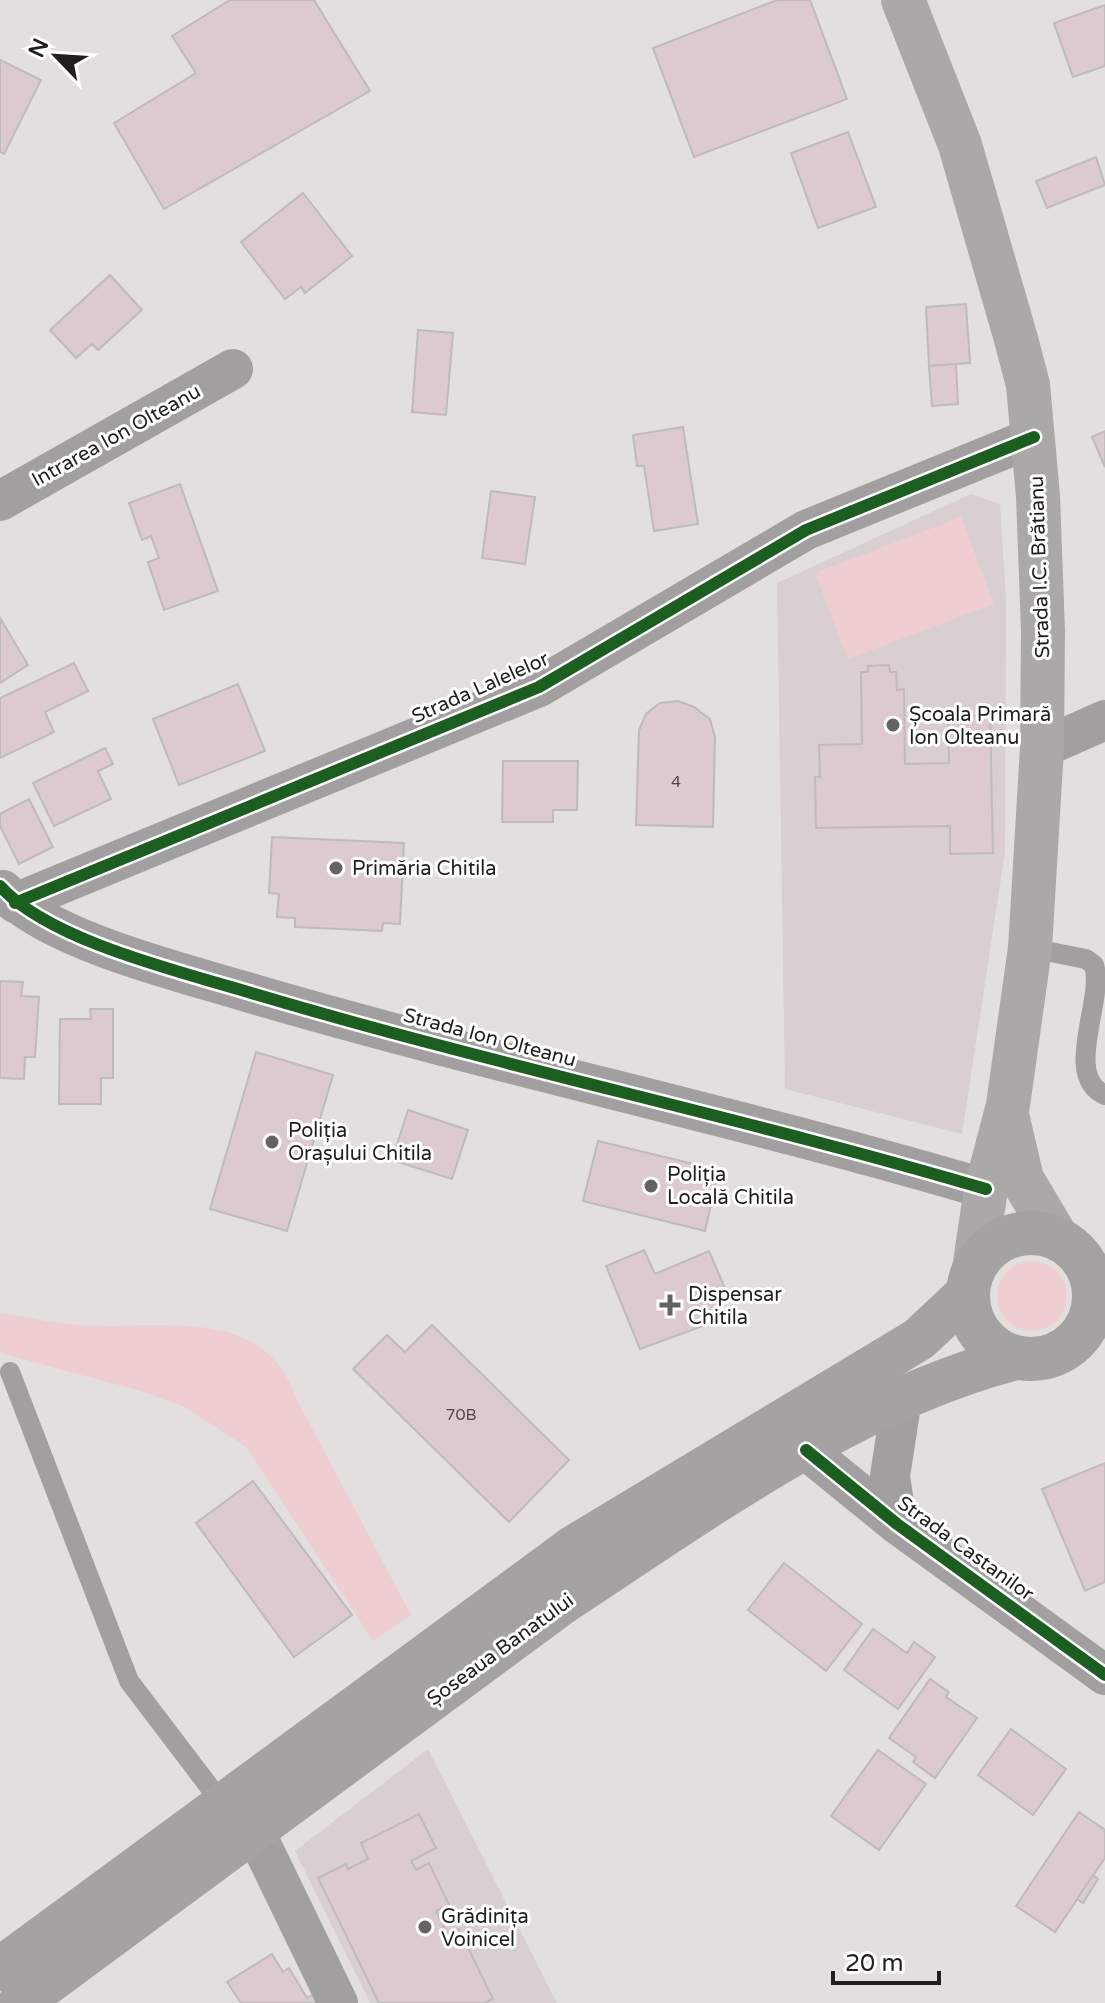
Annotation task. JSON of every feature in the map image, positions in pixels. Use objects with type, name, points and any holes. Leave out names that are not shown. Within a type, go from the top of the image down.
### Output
[{"type":"main road","name":"Strada I.C. Brătianu","points":[[903,0],[960,145],[988,235],[1028,385],[1034,437],[1043,631],[1042,748],[1030,948],[1008,1105],[986,1189],[971,1281]]},
{"type":"main road","name":"Strada I.C. Brătianu","points":[[1008,1105],[1015,1159],[1033,1201],[1077,1242]]},
{"type":"main road","points":[[1062,1351],[1078,1338],[1090,1320],[1094,1300],[1092,1279],[1077,1242],[1038,1233],[1018,1234],[1000,1241],[985,1253],[971,1281],[971,1315],[981,1334],[997,1349],[1016,1358],[1047,1357],[1062,1351],[1105,1325]]},
{"type":"main road","name":"Șoseaua Banatului","points":[[20,2003],[574,1547],[919,1339],[971,1281]]},
{"type":"main road","name":"Șoseaua Banatului","points":[[0,1969],[240,1819],[563,1602],[735,1491],[902,1398],[981,1367],[1016,1358]]},
{"type":"street","name":"Intrarea Ion Olteanu","points":[[0,501],[233,369]]},
{"type":"street","name":"Strada Lalelelor","points":[[5,895],[539,687],[806,530],[1034,437]]},
{"type":"street","points":[[1042,748],[1105,720]]},
{"type":"street","name":"Strada Ion Olteanu","points":[[5,895],[106,947],[311,1011],[986,1189]]},
{"type":"street","points":[[897,1524],[890,1476],[892,1442],[902,1398]]},
{"type":"street","name":"Strada Castanilor","points":[[806,1450],[897,1524],[1105,1675]]},
{"type":"street","points":[[240,1819],[338,2003]]},
{"type":"lane","points":[[1030,948],[1086,959],[1094,965],[1086,1070],[1093,1088],[1105,1095]]},
{"type":"lane","points":[[10,1372],[129,1681],[240,1819]]},
{"type":"shaded area","name":"Școala Primară Ion Olteanu","points":[[971,494],[1000,504],[1006,599],[1005,852],[962,1134],[785,1089],[777,583]]},
{"type":"shaded area","points":[[961,517],[994,604],[848,659],[815,573]]},
{"type":"shaded area","points":[[1025,1261],[1039,1261],[1061,1276],[1067,1296],[1065,1309],[1057,1321],[1039,1331],[1025,1331],[1003,1316],[997,1303],[997,1289],[1012,1267]]},
{"type":"shaded area","points":[[0,1313],[79,1325],[204,1328],[233,1334],[259,1346],[280,1366],[411,1615],[373,1641],[246,1447],[183,1406],[137,1390],[0,1353]]},
{"type":"shaded area","name":"Grădinița Voinicel","points":[[428,1749],[557,2003],[370,2003],[295,1851]]},
{"type":"building","points":[[230,0],[314,0],[370,91],[164,209],[114,123],[196,73],[172,36]]},
{"type":"building","points":[[777,0],[810,0],[847,99],[694,157],[653,48]]},
{"type":"building","points":[[1105,5],[1105,66],[1073,77],[1054,23]]},
{"type":"building","points":[[0,60],[41,80],[4,154],[0,152]]},
{"type":"building","points":[[848,132],[876,207],[818,228],[791,153]]},
{"type":"building","points":[[1096,157],[1105,185],[1047,208],[1036,181]]},
{"type":"building","points":[[303,193],[352,256],[305,293],[301,287],[285,299],[241,242]]},
{"type":"building","points":[[110,275],[142,310],[98,350],[92,344],[76,358],[50,330]]},
{"type":"building","points":[[966,304],[970,363],[929,366],[926,307]]},
{"type":"building","points":[[418,330],[453,333],[446,415],[412,412]]},
{"type":"building","points":[[956,364],[958,404],[932,406],[929,366]]},
{"type":"building","points":[[683,427],[698,524],[654,531],[644,466],[637,466],[633,435]]},
{"type":"building","points":[[1105,431],[1105,467],[1092,437]]},
{"type":"building","points":[[180,484],[218,591],[164,610],[148,562],[159,558],[151,536],[142,540],[129,503]]},
{"type":"building","points":[[491,491],[535,497],[525,564],[482,558]]},
{"type":"building","points":[[0,618],[28,665],[0,683]]},
{"type":"building","points":[[74,663],[88,691],[45,712],[54,732],[0,758],[0,698]]},
{"type":"building","points":[[889,665],[890,672],[896,672],[897,690],[904,689],[905,764],[949,763],[948,716],[990,715],[993,853],[950,854],[950,826],[816,828],[815,777],[820,777],[819,745],[862,744],[861,672],[868,672],[868,666]]},
{"type":"building","points":[[238,684],[265,751],[179,785],[153,719]]},
{"type":"building","points":[[678,701],[694,707],[710,719],[715,737],[713,827],[636,825],[639,730],[646,714],[660,703]]},
{"type":"building","points":[[105,748],[113,764],[98,771],[111,799],[54,826],[33,783]]},
{"type":"building","points":[[503,761],[578,761],[577,810],[553,810],[553,822],[502,822]]},
{"type":"building","points":[[29,799],[53,847],[19,864],[0,826],[0,814]]},
{"type":"building","name":"Primăria Chitila","points":[[272,837],[404,843],[400,924],[383,923],[382,931],[295,927],[295,918],[277,917],[279,894],[269,893]]},
{"type":"building","points":[[0,981],[23,982],[21,996],[39,997],[35,1057],[25,1057],[24,1079],[0,1078]]},
{"type":"building","points":[[90,1009],[113,1009],[113,1078],[101,1078],[101,1104],[59,1104],[60,1019],[91,1019]]},
{"type":"building","name":"Poliția Orașului Chitila","points":[[256,1052],[333,1075],[287,1231],[210,1209]]},
{"type":"building","points":[[408,1110],[468,1130],[452,1179],[392,1160]]},
{"type":"building","name":"Poliția Locală Chitila","points":[[598,1141],[719,1170],[705,1231],[583,1201]]},
{"type":"building","name":"Dispensar Chitila","points":[[644,1250],[655,1274],[709,1251],[727,1293],[716,1298],[722,1313],[701,1322],[703,1326],[640,1349],[606,1266]]},
{"type":"building","points":[[432,1325],[569,1460],[509,1522],[353,1369],[387,1335],[405,1352]]},
{"type":"building","points":[[1105,1463],[1105,1582],[1085,1591],[1042,1489]]},
{"type":"building","points":[[253,1481],[352,1615],[294,1657],[196,1523]]},
{"type":"building","points":[[784,1563],[862,1624],[826,1671],[748,1610]]},
{"type":"building","points":[[873,1629],[907,1653],[914,1642],[935,1657],[898,1709],[844,1670]]},
{"type":"building","points":[[930,1679],[949,1692],[946,1697],[977,1718],[935,1778],[913,1762],[916,1757],[889,1738]]},
{"type":"building","points":[[1011,1729],[1066,1769],[1033,1815],[978,1775]]},
{"type":"building","points":[[878,1750],[926,1784],[879,1850],[831,1816]]},
{"type":"building","points":[[1079,1812],[1105,1830],[1105,1858],[1055,1932],[1016,1906]]},
{"type":"building","points":[[419,1814],[436,1848],[411,1861],[416,1870],[429,1863],[449,1905],[436,1911],[447,1934],[459,1929],[493,1999],[485,2003],[379,2003],[318,1878],[346,1864],[348,1869],[368,1859],[361,1843]]},
{"type":"building","points":[[1093,1875],[1098,1879],[1083,1903],[1077,1899]]},
{"type":"building","points":[[272,1954],[283,1972],[289,1968],[307,1998],[314,1994],[319,2003],[241,2003],[227,1982]]},
{"type":"cycle path","points":[[15,903],[539,687],[806,530],[1034,437]]},
{"type":"cycle path","points":[[0,886],[49,922],[81,938],[151,963],[432,1043],[802,1138],[986,1189]]},
{"type":"cycle path","points":[[806,1450],[897,1524],[1105,1675]]},
{"type":"place","name":"Școala Primară Ion Olteanu","points":[[893,725]]},
{"type":"place","name":"Primăria Chitila","points":[[336,868]]},
{"type":"place","name":"Poliția Orașului Chitila","points":[[272,1142]]},
{"type":"place","name":"Poliția Locală Chitila","points":[[651,1186]]},
{"type":"place","name":"Dispensar Chitila","points":[[670,1305]]},
{"type":"place","name":"Grădinița Voinicel","points":[[425,1927]]}]
